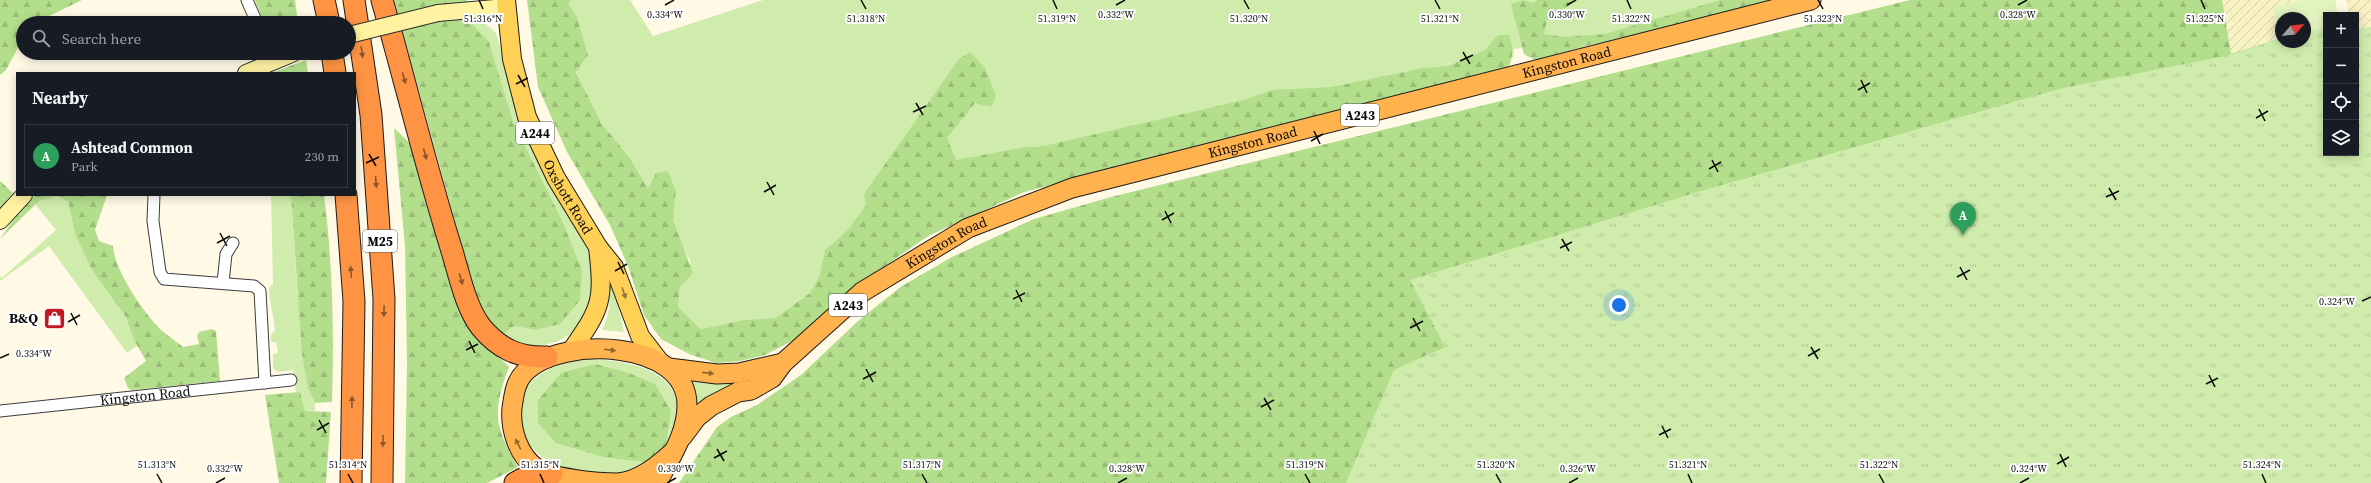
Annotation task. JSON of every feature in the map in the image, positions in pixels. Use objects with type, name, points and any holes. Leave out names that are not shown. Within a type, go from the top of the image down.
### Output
[{"type":"highway","points":[[324,0],[327,16]]},
{"type":"highway","name":"M25","points":[[354,0],[371,115],[384,299],[382,483]]},
{"type":"highway","points":[[382,0],[442,220],[467,298],[481,326],[510,351],[529,358],[547,357]]},
{"type":"highway","name":"Kingston Road","points":[[677,445],[697,417],[711,406],[738,392],[751,390],[772,378],[784,363],[862,292],[919,256],[968,228],[1072,188],[1460,91],[1811,0]]},
{"type":"highway","points":[[333,60],[335,72]]},
{"type":"highway","name":"M25","points":[[346,196],[354,301],[351,483]]},
{"type":"highway","name":"Kingston Road","points":[[547,357],[587,348],[610,350],[636,354],[664,365],[717,374],[739,373],[784,363]]},
{"type":"highway","points":[[547,357],[525,372],[515,388],[512,411],[515,439],[524,455],[536,468],[552,474],[586,482],[618,483],[640,476],[677,445],[687,411],[684,387],[664,365]]},
{"type":"highway","points":[[664,483],[698,430],[717,411],[741,399],[751,390]]},
{"type":"highway","name":"A243","points":[[657,483],[677,445]]},
{"type":"highway","points":[[515,483],[522,480],[552,474]]},
{"type":"main road","name":"Oxshott Road","points":[[356,33],[438,13],[506,3],[512,60],[527,117],[556,178],[598,248],[614,267],[640,336],[664,365]]},
{"type":"main road","points":[[248,72],[266,60]]},
{"type":"main road","points":[[0,221],[23,196]]},
{"type":"main road","name":"Oxshott Road","points":[[571,351],[594,319],[600,302],[602,280],[598,248]]},
{"type":"street","points":[[247,0],[254,16]]},
{"type":"street","points":[[154,196],[153,221],[162,276],[168,280],[254,286],[260,291],[265,383]]},
{"type":"street","points":[[223,283],[226,254],[233,243]]},
{"type":"street","name":"Kingston Road","points":[[0,411],[291,380]]},
{"type":"shaded area","points":[[2222,0],[2303,0],[2273,7],[2275,17],[2275,39],[2230,55]]},
{"type":"shaded area","points":[[2346,0],[2371,0],[2371,27],[2359,29],[2359,12],[2348,12]]},
{"type":"green space","points":[[0,0],[82,0],[49,16],[16,16],[16,51],[6,70],[0,75]]},
{"type":"green space","points":[[255,0],[295,0],[297,16],[261,16]]},
{"type":"green space","points":[[394,0],[467,0],[470,22],[489,42],[514,124],[561,218],[582,270],[580,300],[560,324],[535,330],[514,326],[504,334],[486,318],[473,287]]},
{"type":"green space","points":[[527,0],[572,0],[568,4],[576,15],[588,55],[576,72],[602,124],[630,158],[648,189],[656,173],[668,171],[676,191],[673,220],[693,273],[680,287],[678,307],[701,329],[743,320],[775,318],[810,293],[820,275],[825,250],[847,231],[866,205],[864,194],[959,59],[970,52],[985,68],[996,96],[991,107],[975,103],[947,138],[956,160],[1025,147],[1039,147],[1244,100],[1272,90],[1331,87],[1424,68],[1449,66],[1485,50],[1498,35],[1509,35],[1512,52],[1508,68],[1480,77],[1265,129],[1024,192],[928,236],[873,274],[794,340],[765,355],[740,361],[716,363],[689,354],[661,339],[644,315],[628,266],[610,225],[567,152],[538,87]]},
{"type":"green space","points":[[572,0],[630,0],[653,36],[763,0],[1776,0],[1626,39],[1593,44],[1535,60],[1524,54],[1522,48],[1514,49],[1513,58],[1480,77],[1265,129],[1024,192],[928,236],[873,274],[827,314],[810,293],[775,318],[743,320],[701,329],[678,307],[680,287],[691,262],[678,238],[673,220],[676,191],[668,172],[648,189],[630,158],[602,124],[576,71],[567,4]]},
{"type":"green space","points":[[1523,0],[1534,3],[1537,0],[1578,0],[1547,20],[1544,34],[1564,37],[1605,34],[1720,0],[1776,0],[1626,39],[1593,44],[1535,60],[1524,54],[1511,4]]},
{"type":"green space","points":[[1910,0],[2222,0],[2231,54],[2275,40],[2275,48],[2311,48],[2311,31],[2323,29],[2323,156],[2359,156],[2359,29],[2371,27],[2371,483],[679,483],[717,427],[731,417],[757,405],[801,375],[858,321],[902,286],[952,257],[1034,219],[1111,197]]},
{"type":"green space","points":[[2303,0],[2336,0],[2337,12],[2323,12],[2323,29],[2311,31],[2311,12],[2275,12],[2275,17],[2273,7]]},
{"type":"green space","points":[[469,16],[478,17],[496,33],[512,88],[590,255],[595,289],[585,320],[571,334],[556,342],[540,346],[520,344],[504,334],[514,326],[535,330],[561,218],[514,124],[489,42],[469,22]]},
{"type":"green space","points":[[2371,27],[2371,483],[1346,483],[1394,370],[1445,347],[1410,280],[1701,191],[2059,89],[2230,55],[2275,40],[2275,48],[2311,48],[2311,31],[2323,29],[2323,156],[2359,156],[2359,29]]},
{"type":"green space","points":[[306,60],[308,72],[274,72]]},
{"type":"green space","points":[[394,128],[413,146],[484,340],[509,367],[500,396],[498,418],[504,440],[518,467],[487,483],[405,483],[407,363],[405,246]]},
{"type":"green space","points":[[0,181],[13,193],[0,209]]},
{"type":"green space","points":[[35,196],[59,196],[39,201],[0,239],[22,207]]},
{"type":"green space","points":[[59,196],[68,202],[76,237],[93,272],[126,317],[137,346],[127,353],[49,246],[0,281],[0,276],[2,278],[56,230],[35,204],[39,201]]},
{"type":"green space","points":[[59,196],[107,196],[95,230],[99,241],[113,246],[119,267],[131,291],[146,313],[166,334],[183,347],[199,344],[197,336],[199,332],[212,329],[216,331],[220,381],[132,390],[128,388],[124,378],[146,361],[134,340],[126,317],[93,272],[76,237],[68,202]]},
{"type":"green space","points":[[271,196],[291,196],[297,287],[308,389],[315,403],[315,411],[305,411],[300,392],[296,392],[293,370],[277,372],[273,368],[273,354],[278,353],[276,342],[271,342],[271,335],[275,330],[269,287],[273,284]]},
{"type":"green space","points":[[291,196],[324,196],[332,298],[332,402],[315,403],[308,389],[302,354]]},
{"type":"green space","points":[[607,272],[615,293],[624,332],[602,330],[608,316],[610,301]]},
{"type":"green space","points":[[592,359],[608,360],[640,367],[654,373],[666,381],[674,393],[678,407],[678,426],[676,438],[661,457],[650,466],[642,469],[618,473],[598,474],[578,472],[560,466],[543,457],[530,445],[522,429],[520,409],[523,396],[529,386],[536,377],[557,366],[568,362]]},
{"type":"green space","points":[[595,364],[629,373],[655,384],[671,411],[666,445],[644,462],[603,457],[556,443],[538,423],[538,400],[561,373]]},
{"type":"green space","points":[[766,374],[699,407],[691,382],[718,383]]},
{"type":"green space","points":[[300,392],[305,411],[331,412],[326,483],[279,483],[265,395]]},
{"type":"place","name":"Ashtead Common","points":[[1963,235]]},
{"type":"place","name":"B&Q","points":[[54,318]]}]
